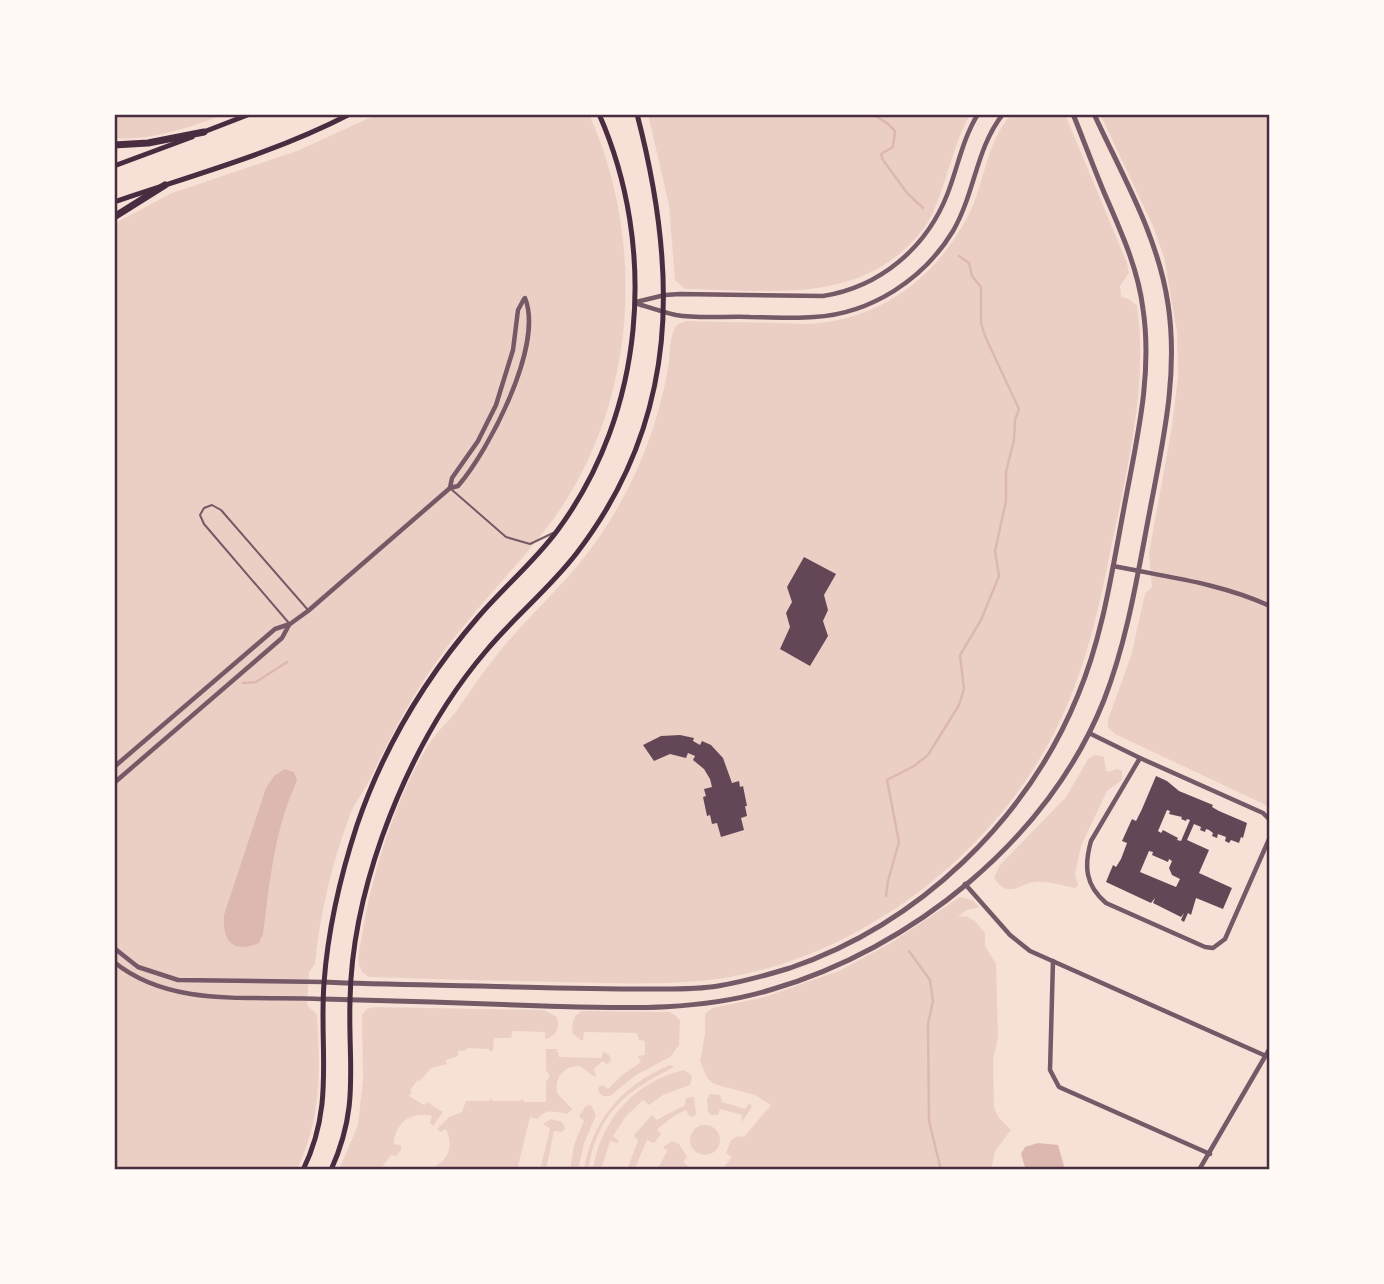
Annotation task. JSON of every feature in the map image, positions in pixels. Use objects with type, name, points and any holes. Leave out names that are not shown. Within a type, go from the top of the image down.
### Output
[{"type":"highway","points":[[114,145],[148,143],[204,132]]},
{"type":"highway","points":[[114,217],[165,185]]},
{"type":"main road","points":[[114,166],[250,114]]},
{"type":"main road","points":[[114,202],[275,148],[350,114]]},
{"type":"main road","points":[[303,1170],[317,1134],[325,1089],[323,999],[332,916],[346,860],[372,786],[417,700],[462,636],[557,531],[590,478],[613,424],[630,357],[635,303],[633,240],[618,163],[599,114]]},
{"type":"main road","points":[[331,1170],[343,1140],[351,1105],[350,1000],[357,933],[370,877],[403,785],[439,716],[466,677],[497,638],[577,553],[599,521],[618,487],[647,414],[660,357],[665,295],[660,224],[637,114]]},
{"type":"street","points":[[635,303],[665,295],[823,296],[845,291],[882,275],[909,254],[933,225],[948,193],[963,142],[978,114]]},
{"type":"street","points":[[635,303],[679,315],[816,317],[850,311],[887,295],[926,266],[945,244],[967,202],[984,146],[1003,114]]},
{"type":"street","points":[[114,948],[138,967],[191,982],[324,982],[580,989],[716,987],[790,968],[872,930],[912,904],[963,863],[992,833],[1035,776],[1065,725],[1079,692],[1100,629],[1142,409],[1147,355],[1143,307],[1131,257],[1073,114]]},
{"type":"street","points":[[114,962],[147,984],[181,993],[603,1007],[714,1004],[772,990],[852,959],[898,934],[965,884],[1041,810],[1060,785],[1103,703],[1124,640],[1168,414],[1171,386],[1170,325],[1164,282],[1152,242],[1094,114]]},
{"type":"street","points":[[114,767],[275,629],[290,624],[308,611],[450,488],[458,486],[487,447],[513,391],[525,348],[529,310],[525,299],[518,310],[513,351],[496,405],[478,441],[452,478],[450,488]]},
{"type":"street","points":[[1113,566],[1211,585],[1270,606]]},
{"type":"street","points":[[114,783],[282,638],[290,624]]},
{"type":"street","points":[[1089,733],[1263,813],[1270,820]]},
{"type":"street","points":[[1140,758],[1091,841],[1087,855],[1088,880],[1097,895],[1106,903],[1205,947],[1220,945],[1270,837]]},
{"type":"street","points":[[965,884],[1022,947],[1266,1056]]},
{"type":"street","points":[[1053,961],[1050,1070],[1059,1087],[1210,1154]]},
{"type":"street","points":[[1199,1170],[1270,1048]]},
{"type":"lane","points":[[450,488],[506,537],[530,544],[557,531]]},
{"type":"lane","points":[[290,624],[204,524],[200,515],[204,508],[212,505],[222,510],[308,611]]},
{"type":"shaded area","points":[[114,114],[226,114],[171,132],[114,138]]},
{"type":"shaded area","points":[[378,114],[589,114],[608,164],[620,216],[625,269],[624,322],[616,375],[602,427],[580,475],[552,521],[463,627],[425,678],[350,815],[328,888],[315,964],[309,972],[307,1005],[317,1015],[318,1094],[311,1131],[297,1170],[114,1170],[114,224],[172,193],[297,151]]},
{"type":"shaded area","points":[[648,114],[970,114],[931,217],[919,235],[898,255],[875,270],[849,281],[823,287],[768,291],[685,289],[675,280],[669,205]]},
{"type":"shaded area","points":[[1011,114],[1065,114],[1127,263],[1129,273],[1120,286],[1121,297],[1129,299],[1137,306],[1140,338],[1140,371],[1132,440],[1096,615],[1085,656],[1063,716],[1026,780],[994,821],[957,860],[916,894],[871,924],[824,948],[775,966],[724,978],[662,983],[369,977],[363,973],[358,956],[373,883],[389,830],[410,778],[434,737],[455,713],[492,661],[582,560],[623,499],[652,431],[665,385],[676,326],[686,321],[819,323],[866,311],[907,289],[925,273],[956,237],[974,203],[995,139]]},
{"type":"shaded area","points":[[1100,114],[1270,114],[1270,807],[1115,734],[1108,727],[1108,720],[1131,656],[1145,594],[1152,587],[1149,553],[1172,427],[1178,376],[1177,332],[1164,257],[1153,226]]},
{"type":"shaded area","points":[[1095,755],[1104,757],[1108,772],[1117,769],[1122,771],[1122,780],[1107,791],[1081,846],[1075,874],[1078,885],[1075,888],[1041,882],[1011,889],[1002,886],[994,878],[1000,865],[1066,797],[1088,759]]},
{"type":"shaded area","points":[[285,769],[294,772],[297,781],[278,837],[263,934],[259,943],[236,946],[227,938],[224,915],[266,788],[274,776]]},
{"type":"shaded area","points":[[960,897],[972,900],[980,907],[967,910],[958,917],[966,916],[975,921],[985,933],[985,946],[996,964],[998,1038],[993,1059],[994,1108],[999,1118],[1011,1130],[995,1151],[991,1170],[725,1170],[723,1168],[732,1157],[726,1153],[731,1140],[738,1136],[744,1137],[771,1105],[755,1095],[714,1084],[707,1078],[700,1061],[705,1034],[705,1014],[712,1008],[765,997],[841,970],[889,944]]},
{"type":"shaded area","points":[[367,1009],[544,1010],[557,1017],[558,1025],[549,1038],[545,1039],[545,1032],[513,1031],[511,1038],[494,1038],[493,1051],[467,1048],[458,1051],[458,1056],[446,1060],[447,1064],[431,1068],[410,1090],[412,1092],[409,1096],[424,1105],[427,1102],[443,1112],[433,1126],[430,1123],[432,1116],[411,1117],[397,1130],[394,1144],[401,1145],[401,1150],[396,1156],[391,1155],[380,1170],[339,1170],[358,1125],[363,1080],[362,1015]]},
{"type":"shaded area","points":[[582,1011],[669,1012],[680,1021],[679,1045],[670,1057],[636,1075],[610,1096],[603,1096],[598,1091],[599,1086],[603,1085],[608,1089],[641,1062],[638,1056],[645,1055],[645,1041],[639,1040],[637,1033],[584,1032],[581,1040],[573,1034],[572,1025],[575,1016]]},
{"type":"shaded area","points":[[546,1049],[557,1049],[559,1057],[601,1058],[604,1051],[611,1061],[607,1064],[602,1061],[593,1070],[595,1077],[580,1066],[569,1068],[561,1074],[557,1082],[557,1093],[572,1109],[567,1114],[551,1112],[544,1113],[538,1119],[530,1117],[518,1166],[518,1169],[524,1170],[428,1170],[444,1159],[449,1148],[446,1129],[440,1132],[437,1129],[449,1117],[462,1112],[466,1101],[523,1099],[524,1102],[546,1102],[546,1082],[550,1076],[546,1070]]},
{"type":"shaded area","points":[[670,1065],[674,1067],[641,1085],[616,1106],[599,1133],[588,1170],[584,1170],[594,1135],[612,1106],[638,1082]]},
{"type":"shaded area","points":[[684,1070],[692,1076],[690,1085],[663,1095],[649,1105],[643,1100],[626,1116],[613,1136],[619,1141],[610,1141],[601,1170],[593,1170],[603,1135],[623,1106],[650,1083]]},
{"type":"shaded area","points":[[710,1094],[720,1095],[722,1102],[745,1109],[750,1103],[752,1107],[741,1123],[742,1115],[720,1109],[718,1115],[711,1115],[708,1112],[707,1099]]},
{"type":"shaded area","points":[[694,1097],[696,1115],[690,1117],[686,1110],[657,1129],[661,1134],[654,1143],[647,1140],[634,1170],[627,1170],[638,1141],[634,1135],[652,1115],[657,1120],[685,1105],[686,1098]]},
{"type":"shaded area","points":[[591,1105],[596,1115],[584,1143],[578,1170],[570,1170],[574,1145],[584,1121],[579,1116],[586,1106]]},
{"type":"shaded area","points":[[551,1119],[562,1122],[565,1128],[562,1132],[554,1131],[546,1170],[540,1170],[550,1129],[543,1124]]},
{"type":"shaded area","points":[[705,1125],[715,1130],[720,1140],[715,1150],[705,1155],[695,1150],[690,1140],[695,1130]]},
{"type":"shaded area","points":[[672,1141],[679,1144],[687,1157],[683,1162],[692,1170],[657,1170],[667,1151],[663,1147]]},
{"type":"shaded area","points":[[1038,1143],[1058,1145],[1065,1170],[1026,1170],[1021,1154],[1025,1147]]},
{"type":"building","points":[[804,557],[836,574],[824,595],[828,610],[823,621],[828,636],[810,666],[780,649],[790,627],[786,613],[792,602],[787,587]]},
{"type":"building","points":[[680,735],[694,738],[693,741],[700,745],[702,741],[711,745],[723,758],[732,783],[739,781],[740,787],[743,786],[747,806],[747,816],[741,818],[744,830],[721,837],[717,823],[712,824],[710,815],[707,816],[703,797],[706,796],[704,789],[712,787],[710,779],[704,769],[693,760],[695,756],[688,753],[686,758],[670,754],[654,761],[643,745],[661,736]]},
{"type":"building","points":[[1156,776],[1179,791],[1247,823],[1239,843],[1231,840],[1229,843],[1225,841],[1226,837],[1218,834],[1217,838],[1212,836],[1213,833],[1209,830],[1200,830],[1201,827],[1194,824],[1187,840],[1209,850],[1199,873],[1232,888],[1223,909],[1196,898],[1191,915],[1188,913],[1184,922],[1181,920],[1184,913],[1181,917],[1153,903],[1155,898],[1151,903],[1106,882],[1113,865],[1116,867],[1121,859],[1127,843],[1122,841],[1132,819],[1136,821]],"holes":[[[1167,810],[1170,811],[1169,814],[1190,820],[1181,841],[1163,830],[1161,833],[1158,831]],[[1149,851],[1168,862],[1169,859],[1172,861],[1169,868],[1172,875],[1180,879],[1176,887],[1140,872]]]},
{"type":"waterway","points":[[872,114],[895,131],[893,147],[881,154],[883,160],[907,193],[923,208]]},
{"type":"waterway","points":[[886,896],[899,842],[887,780],[914,766],[928,755],[959,705],[964,689],[960,655],[981,620],[999,576],[995,551],[1006,501],[1006,472],[1019,409],[985,336],[981,323],[981,287],[972,276],[969,263],[959,256]]},
{"type":"waterway","points":[[243,683],[256,682],[287,662]]},
{"type":"waterway","points":[[909,951],[930,980],[933,1001],[928,1024],[929,1121],[941,1170]]}]
